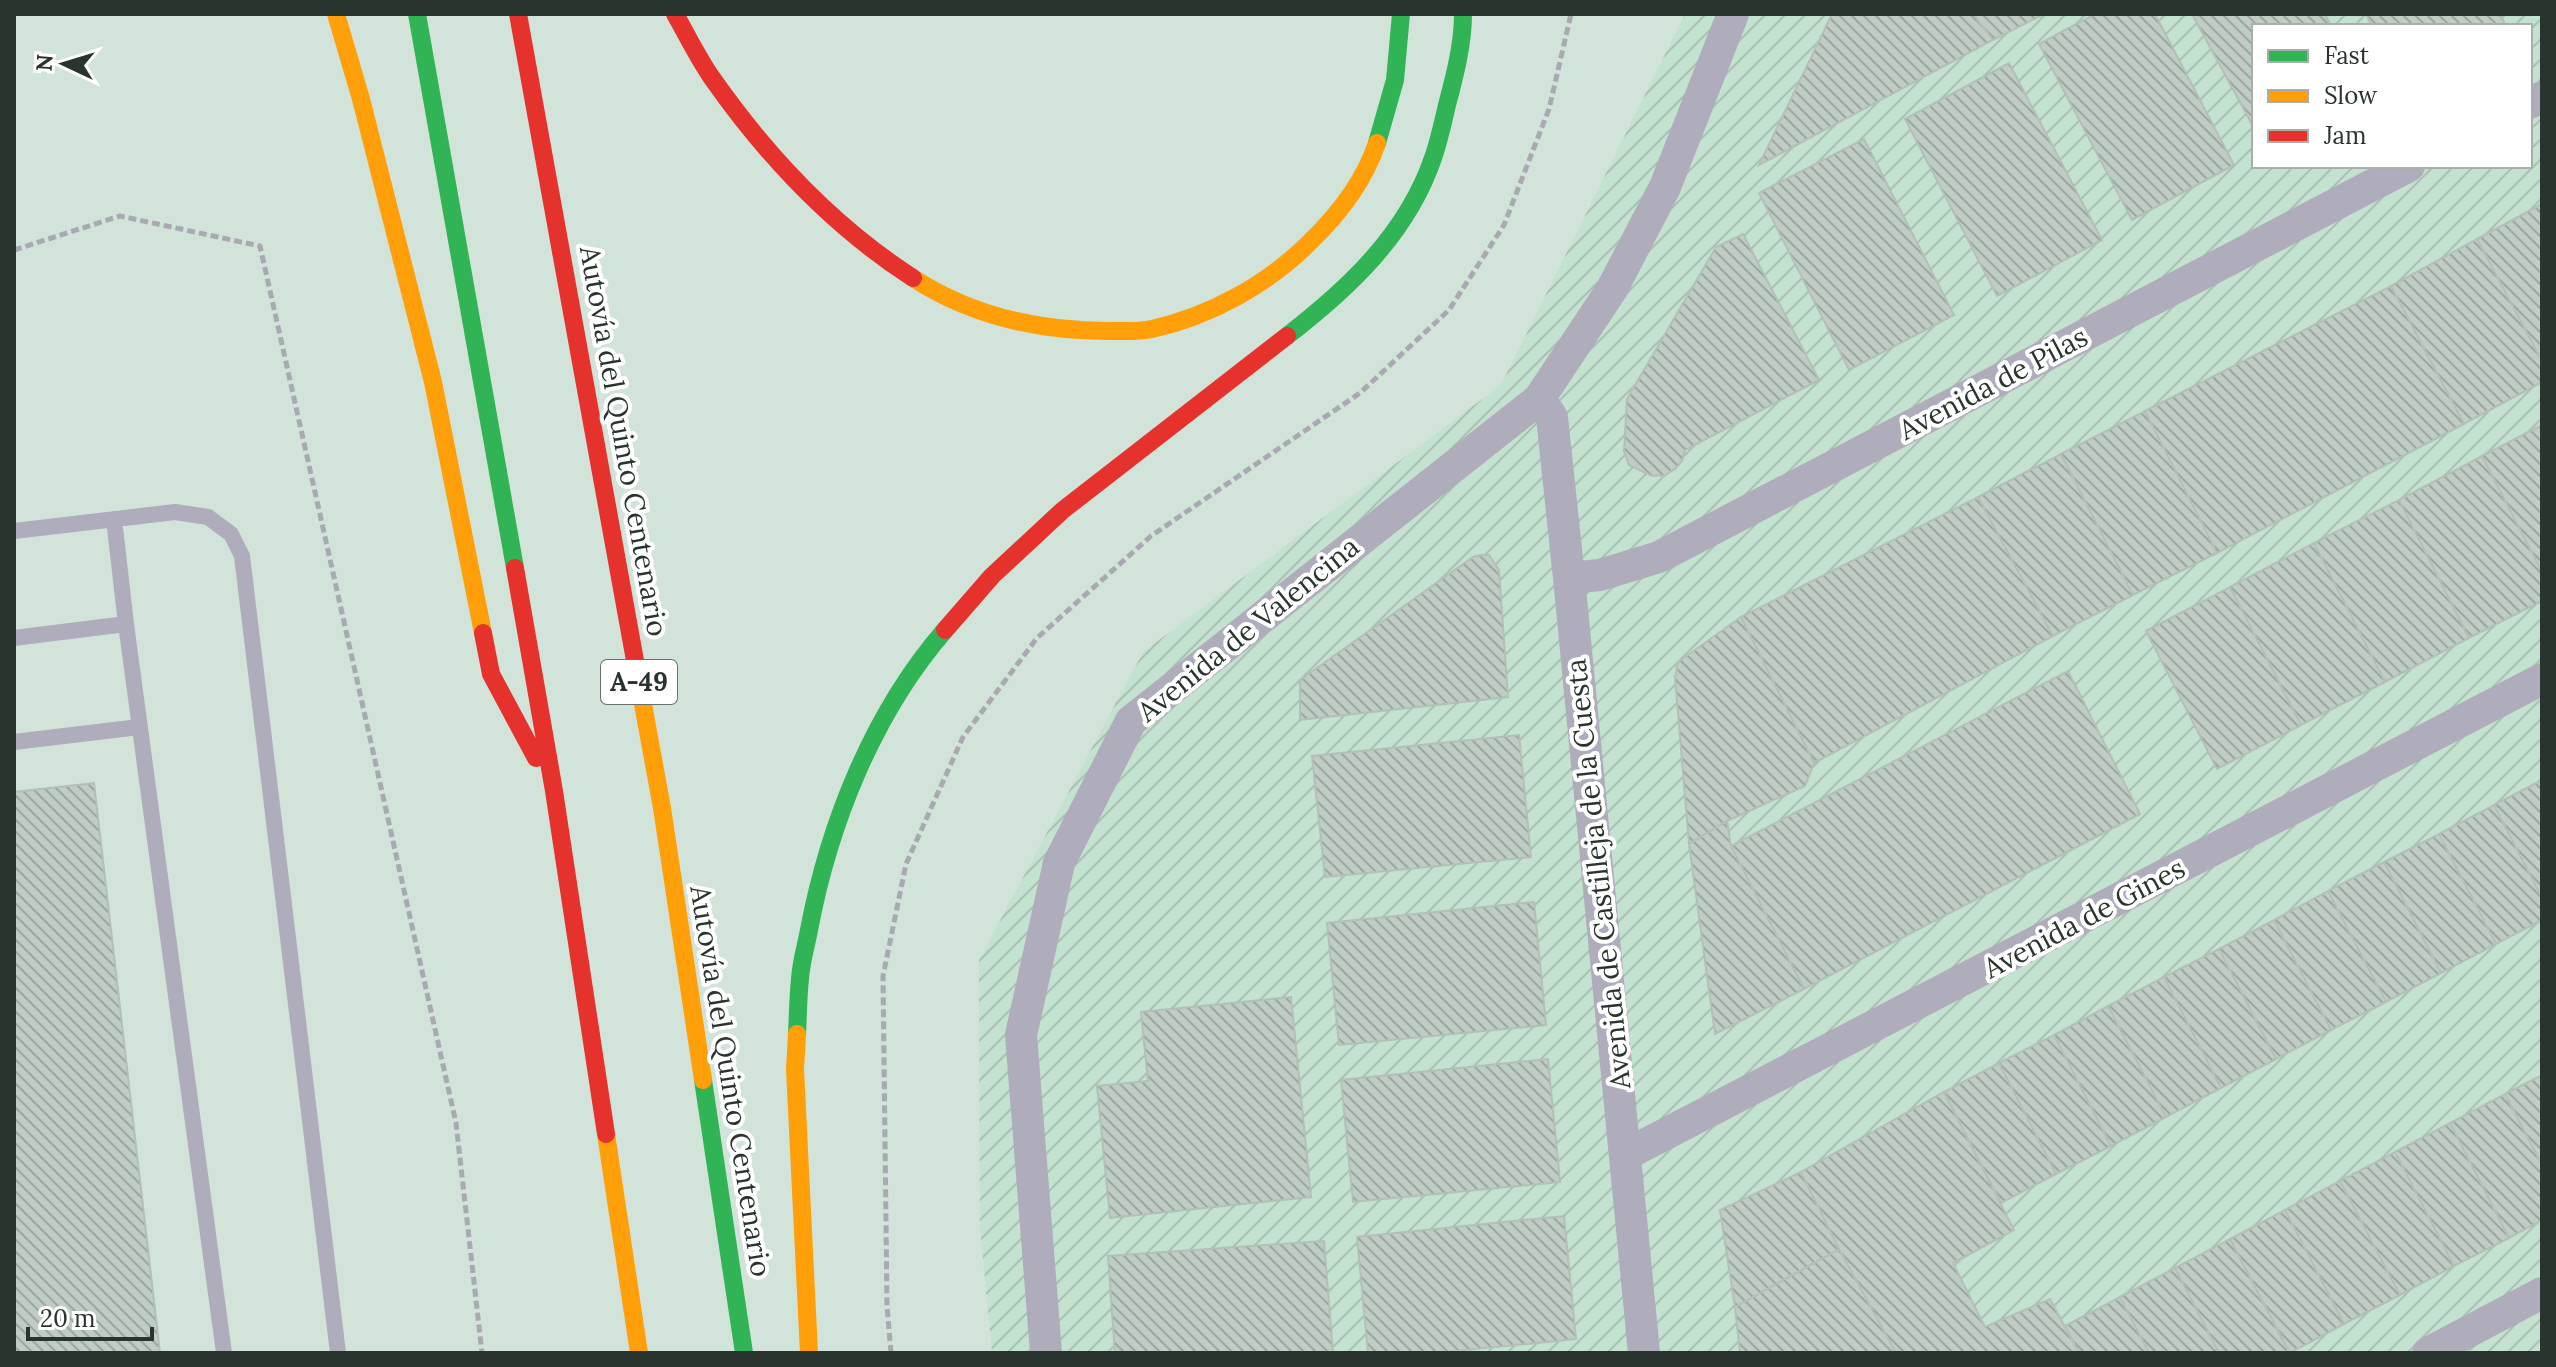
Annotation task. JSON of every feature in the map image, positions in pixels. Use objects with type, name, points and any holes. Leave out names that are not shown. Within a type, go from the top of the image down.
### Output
[{"type":"highway","points":[[336,14],[361,99],[433,382],[491,674],[554,791]]},
{"type":"highway","points":[[417,14],[554,791],[639,1353]]},
{"type":"highway","name":"Autovía del Quinto Centenario","points":[[518,14],[662,808],[744,1353]]},
{"type":"highway","points":[[675,14],[710,76],[767,148],[841,224],[878,253],[904,273],[962,305],[1021,325],[1087,332],[1152,330],[1215,308],[1279,271],[1328,226],[1368,170],[1389,112],[1402,35],[1401,14]]},
{"type":"highway","points":[[809,1353],[795,1069],[800,976],[816,892],[845,801],[885,716],[931,646],[992,576],[1063,510],[1318,312],[1369,265],[1406,217],[1433,159],[1450,94],[1463,31],[1463,14]]},
{"type":"street","name":"Avenida de Valencina","points":[[1046,1353],[1021,1035],[1059,863],[1131,721],[1539,399],[1612,289],[1665,187],[1733,14]]},
{"type":"street","name":"Avenida de Pilas","points":[[1569,578],[1600,575],[1659,557],[2405,168]]},
{"type":"street","name":"Avenida de Castilleja de la Cuesta","points":[[1539,399],[1552,417],[1644,1353]]},
{"type":"street","name":"Avenida de Gines","points":[[1625,1155],[2542,679]]},
{"type":"street","points":[[2428,1353],[2542,1293]]},
{"type":"lane","points":[[14,531],[175,512],[208,517],[231,534],[242,556],[338,1353]]},
{"type":"lane","points":[[114,519],[139,727],[224,1353]]},
{"type":"lane","points":[[14,638],[126,624]]},
{"type":"lane","points":[[14,742],[139,727]]},
{"type":"path","points":[[891,1353],[887,1306],[883,976],[906,864],[963,737],[1037,638],[1151,536],[1360,393],[1449,310],[1504,225],[1549,109],[1571,14]]},
{"type":"path","points":[[14,250],[120,216],[260,246],[456,1123],[482,1353]]},
{"type":"shaded area","points":[[1685,14],[2542,14],[2542,1353],[992,1353],[980,1228],[979,960],[1143,652],[1501,385]]},
{"type":"building","points":[[1832,14],[1973,14],[1993,40],[1759,165]]},
{"type":"building","points":[[1973,14],[2044,14],[1993,40]]},
{"type":"building","points":[[2095,14],[2155,14],[2234,165],[2132,220],[2039,44]]},
{"type":"building","points":[[2192,14],[2325,14],[2330,24],[2252,24],[2252,124]]},
{"type":"building","points":[[2366,14],[2500,14],[2505,24],[2371,24]]},
{"type":"building","points":[[2009,63],[2102,240],[1997,296],[1905,119]]},
{"type":"building","points":[[1864,139],[1954,315],[1849,370],[1759,193]]},
{"type":"building","points":[[2542,204],[2542,361],[2477,239]]},
{"type":"building","points":[[1743,234],[1819,380],[1685,450],[1682,461],[1675,469],[1665,475],[1652,476],[1629,465],[1624,451],[1627,399],[1716,247]]},
{"type":"building","points":[[2477,239],[2542,361],[2542,382],[2464,424],[2391,286]]},
{"type":"building","points":[[2391,286],[2464,424],[2217,553],[2145,411]]},
{"type":"building","points":[[2145,411],[2217,553],[2133,595],[2061,454]]},
{"type":"building","points":[[2542,425],[2542,572],[2482,456]]},
{"type":"building","points":[[2061,454],[2133,595],[2053,636],[1978,497]]},
{"type":"building","points":[[2482,456],[2542,572],[2542,601],[2469,638],[2399,500]]},
{"type":"building","points":[[1978,497],[2053,636],[1814,763],[1741,617]]},
{"type":"building","points":[[2399,500],[2469,638],[2385,682],[2314,543]]},
{"type":"building","points":[[2314,543],[2385,682],[2301,725],[2230,587]]},
{"type":"building","points":[[1489,555],[1499,570],[1508,697],[1300,720],[1300,680],[1473,557]]},
{"type":"building","points":[[2230,587],[2301,725],[2217,769],[2146,631]]},
{"type":"building","points":[[1741,617],[1814,763],[1805,786],[1727,821],[1689,844],[1675,677],[1678,662]]},
{"type":"building","points":[[2068,671],[2140,814],[1804,989],[1731,846]]},
{"type":"building","points":[[1519,735],[1531,857],[1325,877],[1312,756]]},
{"type":"building","points":[[2542,780],[2542,898],[2494,805]]},
{"type":"building","points":[[94,783],[160,1353],[14,1353],[14,792]]},
{"type":"building","points":[[2494,805],[2542,898],[2542,920],[2496,944],[2439,834]]},
{"type":"building","points":[[1727,821],[1731,846],[1804,989],[1715,1034],[1689,844]]},
{"type":"building","points":[[2439,834],[2496,944],[2441,973],[2384,862]]},
{"type":"building","points":[[2384,862],[2441,973],[2386,1002],[2328,891]]},
{"type":"building","points":[[2328,891],[2386,1002],[2331,1030],[2274,920]]},
{"type":"building","points":[[1534,902],[1546,1025],[1339,1045],[1327,923]]},
{"type":"building","points":[[2274,920],[2331,1030],[2276,1059],[2219,949]]},
{"type":"building","points":[[2219,949],[2276,1059],[2221,1088],[2164,977]]},
{"type":"building","points":[[2164,977],[2221,1088],[2166,1117],[2108,1006]]},
{"type":"building","points":[[1291,997],[1311,1197],[1110,1218],[1097,1086],[1148,1081],[1141,1012]]},
{"type":"building","points":[[2108,1006],[2166,1117],[2111,1146],[2054,1035]]},
{"type":"building","points":[[2054,1035],[2111,1146],[2056,1174],[1999,1063]]},
{"type":"building","points":[[1548,1059],[1560,1182],[1353,1202],[1341,1080]]},
{"type":"building","points":[[1999,1063],[2056,1174],[2001,1203],[1944,1092]]},
{"type":"building","points":[[2542,1075],[2542,1165],[2505,1094]]},
{"type":"building","points":[[1944,1092],[2014,1230],[1953,1263],[1985,1327],[2050,1299],[2079,1353],[1896,1353],[1839,1249],[1801,1172]]},
{"type":"building","points":[[2505,1094],[2542,1165],[2542,1220],[2509,1238],[2450,1123]]},
{"type":"building","points":[[2450,1123],[2509,1238],[2454,1266],[2395,1152]]},
{"type":"building","points":[[2395,1152],[2454,1266],[2400,1295],[2340,1181]]},
{"type":"building","points":[[1801,1172],[1839,1249],[1735,1307],[1720,1210]]},
{"type":"building","points":[[2340,1181],[2400,1295],[2344,1324],[2285,1210]]},
{"type":"building","points":[[2285,1210],[2344,1324],[2290,1353],[2230,1239]]},
{"type":"building","points":[[1564,1216],[1576,1339],[1434,1353],[1368,1353],[1357,1237]]},
{"type":"building","points":[[2230,1239],[2289,1353],[2219,1353],[2175,1268]]},
{"type":"building","points":[[1324,1241],[1333,1353],[1115,1353],[1108,1256]]},
{"type":"building","points":[[1839,1249],[1896,1353],[1740,1353],[1735,1307]]},
{"type":"building","points":[[2175,1268],[2219,1353],[2149,1353],[2120,1297]]},
{"type":"building","points":[[2120,1297],[2149,1353],[2079,1353],[2065,1326]]},
{"type":"traffic: fast","points":[[417,14],[515,568]]},
{"type":"traffic: fast","points":[[1377,143],[1395,80],[1401,14]]},
{"type":"traffic: fast","points":[[1287,336],[1332,299],[1374,258],[1422,186],[1437,145],[1458,60],[1463,14]]},
{"type":"traffic: fast","points":[[797,1034],[802,960],[818,890],[842,810],[876,733],[896,697],[945,630]]},
{"type":"traffic: fast","points":[[703,1080],[744,1353]]},
{"type":"traffic: slow","points":[[336,14],[361,99],[433,382],[483,633]]},
{"type":"traffic: slow","points":[[913,278],[959,303],[1032,325],[1130,331],[1174,323],[1237,297],[1293,258],[1350,197],[1377,143]]},
{"type":"traffic: slow","points":[[636,666],[662,808],[703,1080]]},
{"type":"traffic: slow","points":[[797,1034],[795,1069],[809,1353]]},
{"type":"traffic: slow","points":[[606,1134],[639,1353]]},
{"type":"traffic: jam","points":[[518,14],[636,666]]},
{"type":"traffic: jam","points":[[675,14],[712,78],[778,162],[829,213],[913,278]]},
{"type":"traffic: jam","points":[[945,630],[992,576],[1063,510],[1287,336]]},
{"type":"traffic: jam","points":[[515,568],[554,791],[606,1134]]},
{"type":"traffic: jam","points":[[483,633],[491,674],[536,758]]}]
